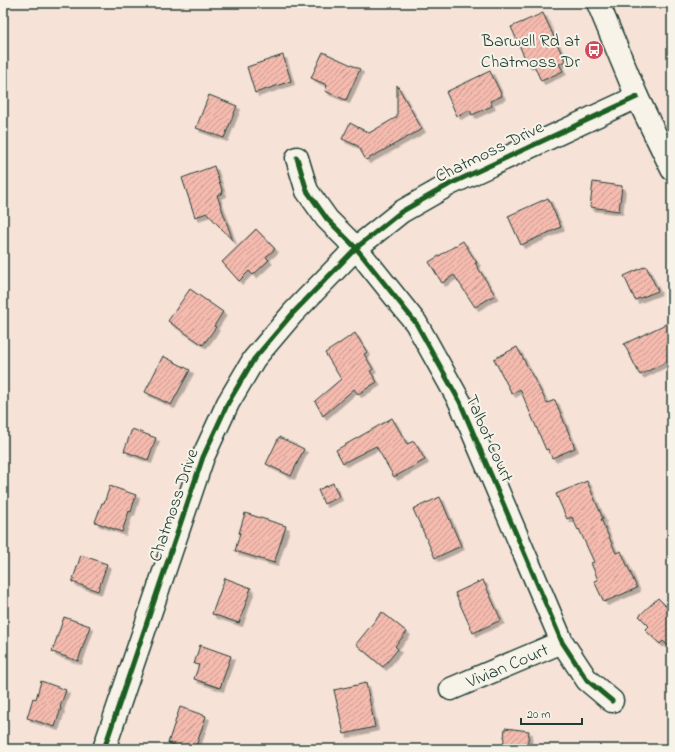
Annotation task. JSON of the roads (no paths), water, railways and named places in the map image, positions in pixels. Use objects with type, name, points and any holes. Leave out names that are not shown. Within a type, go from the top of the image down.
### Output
[{"type":"street","points":[[598,3],[637,97],[672,169]]},
{"type":"street","name":"Chatmoss Drive","points":[[104,749],[203,457],[228,403],[254,359],[293,313],[356,248],[402,212],[450,184],[637,97]]},
{"type":"street","name":"Talbot Court","points":[[297,158],[307,191],[327,219],[356,248],[416,323],[460,402],[562,642],[587,680],[612,701]]},
{"type":"street","name":"Vivian Court","points":[[451,689],[562,642]]},
{"type":"place","name":"Barwell Rd at Chatmoss Dr","points":[[594,50]]}]
